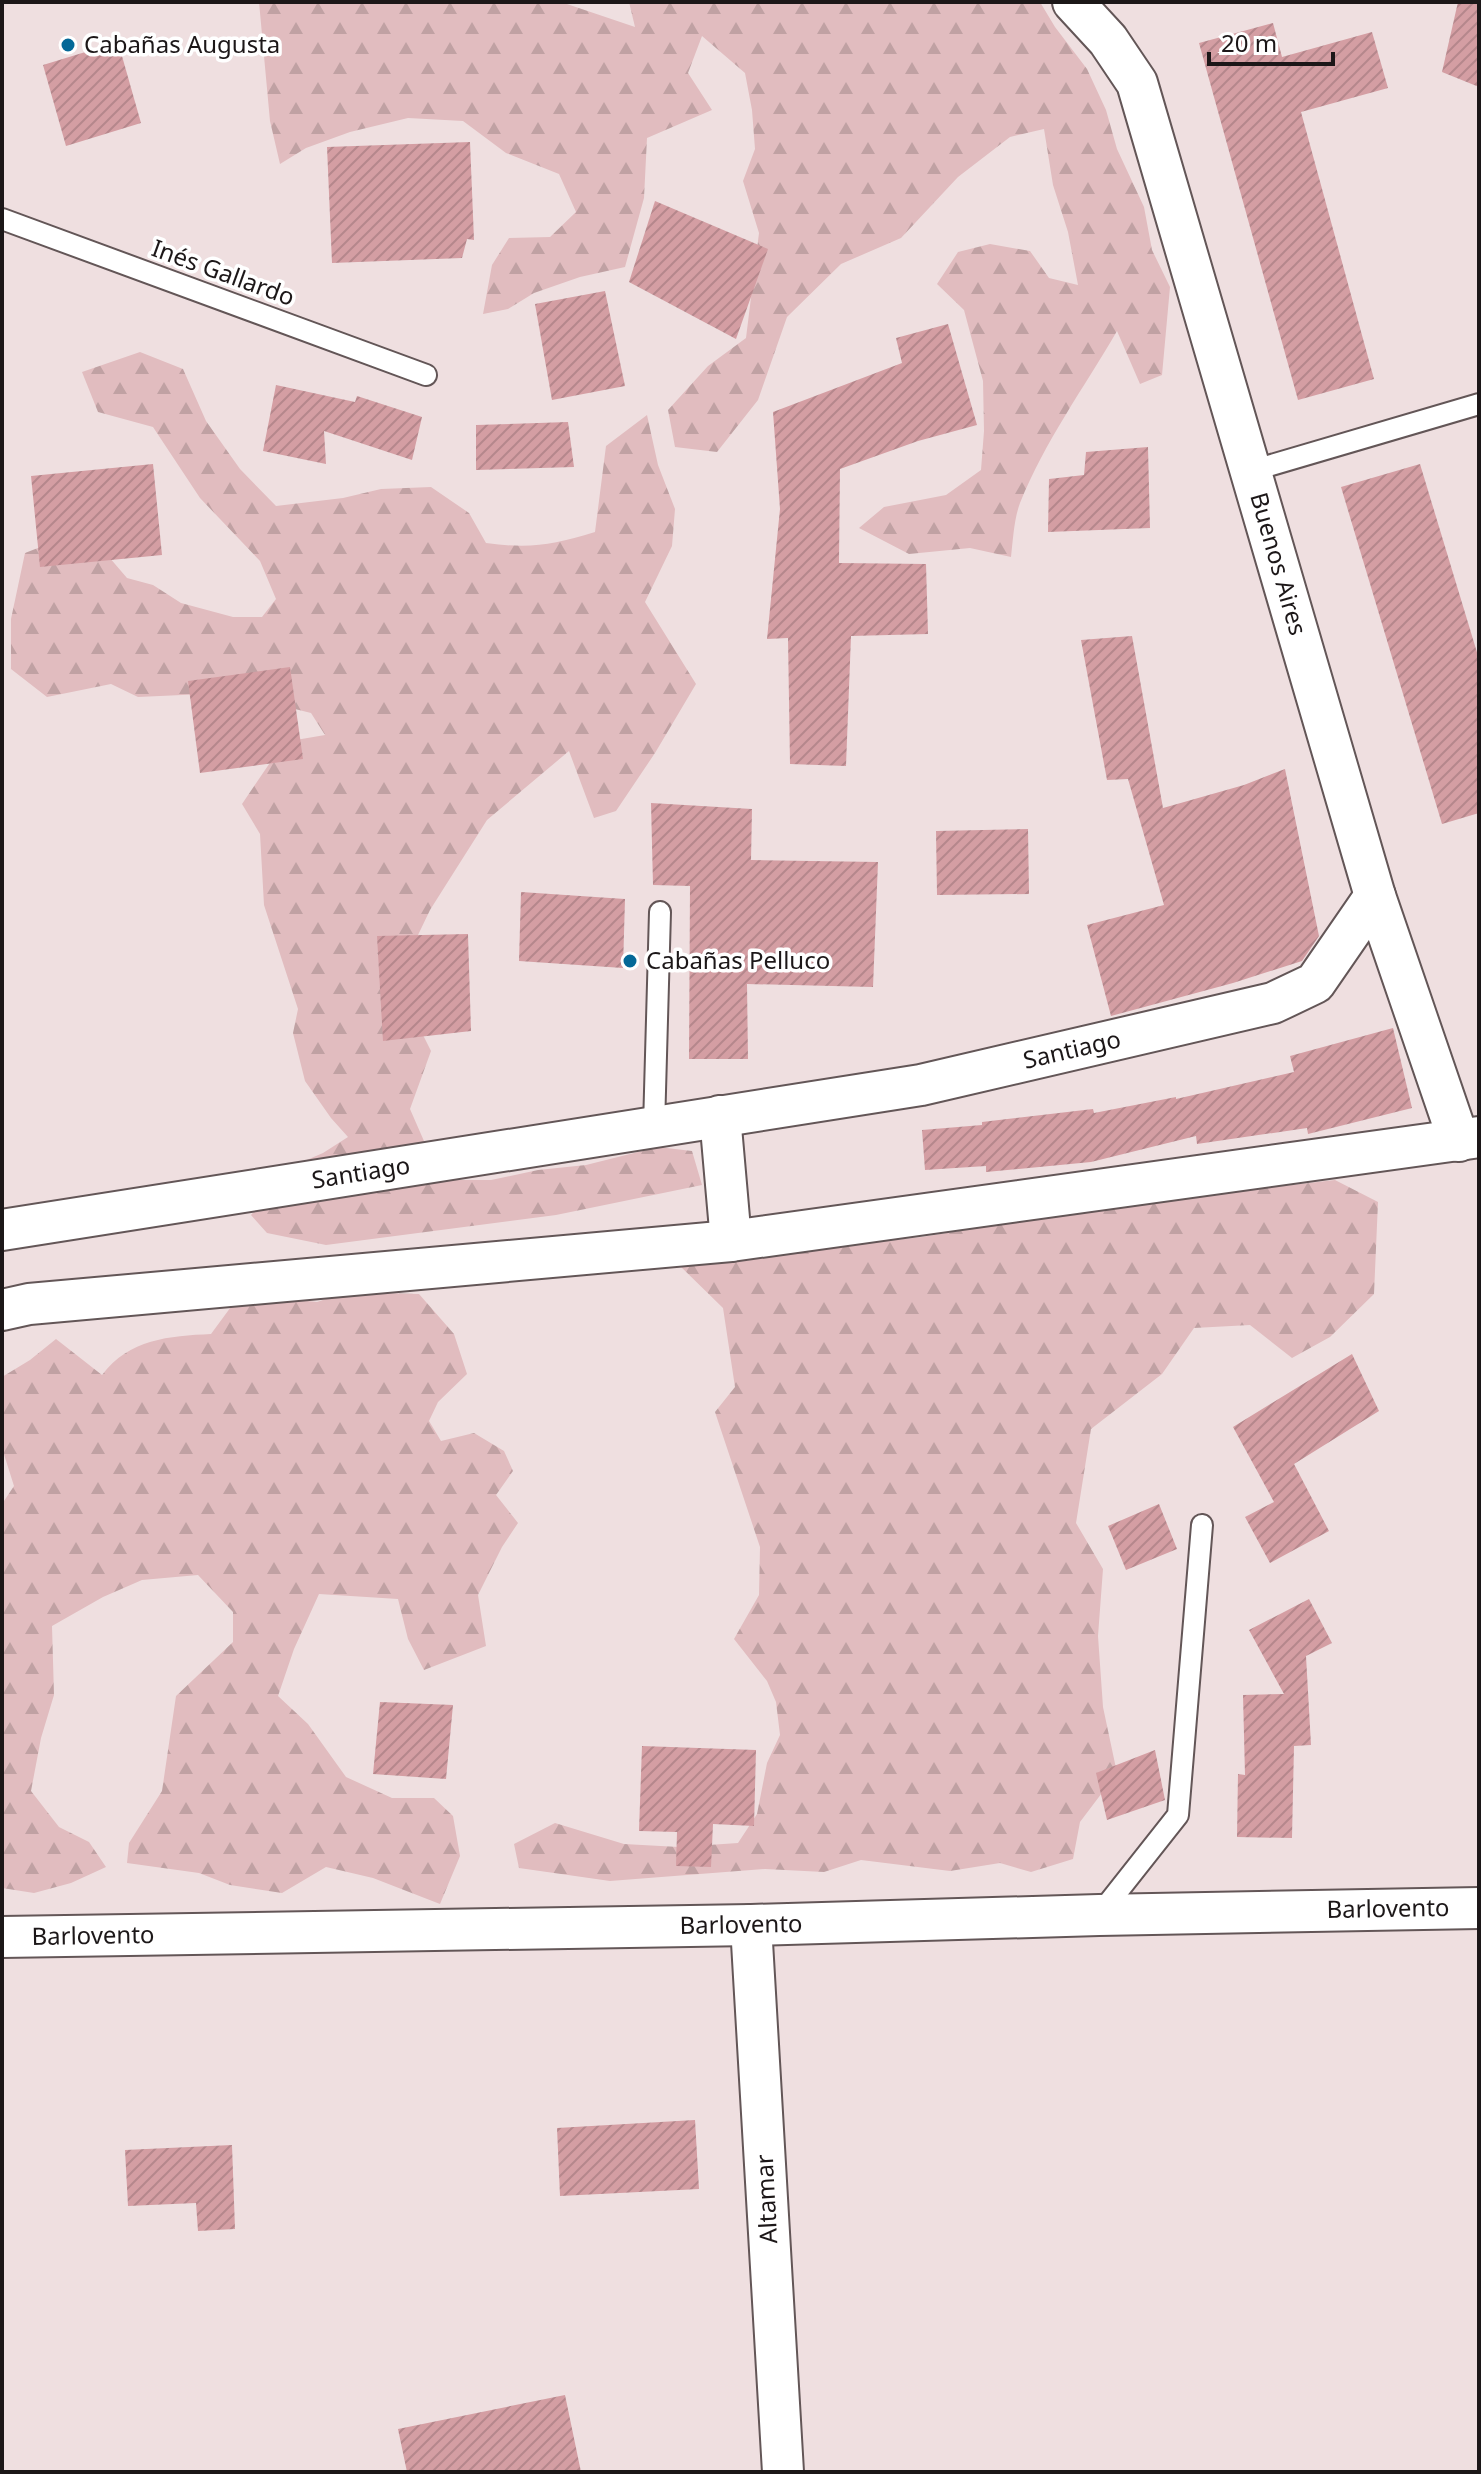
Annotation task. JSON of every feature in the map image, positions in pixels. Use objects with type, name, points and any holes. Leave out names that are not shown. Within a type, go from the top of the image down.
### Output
[{"type":"street","name":"Buenos Aires","points":[[1075,3],[1108,40],[1137,83],[1375,896],[1469,1139]]},
{"type":"street","name":"Santiago","points":[[2,1230],[921,1085],[1273,1003],[1315,983],[1375,896]]},
{"type":"street","points":[[720,1116],[731,1241]]},
{"type":"street","points":[[2,1310],[29,1304],[731,1241],[1469,1139]]},
{"type":"street","name":"Barlovento","points":[[2,1937],[751,1925],[1479,1908]]},
{"type":"street","name":"Altamar","points":[[751,1925],[783,2472]]},
{"type":"lane","name":"Inés Gallardo","points":[[2,219],[426,375]]},
{"type":"lane","points":[[1251,471],[1479,404]]},
{"type":"lane","points":[[654,1127],[660,912]]},
{"type":"lane","points":[[1099,1915],[1178,1815],[1202,1525]]},
{"type":"green space","points":[[259,2],[561,2],[635,27],[629,2],[1040,2],[1087,69],[1106,110],[1117,149],[1144,207],[1152,250],[1170,287],[1162,375],[1140,384],[1117,331],[1030,480],[1016,516],[1011,557],[970,548],[909,554],[859,528],[884,507],[946,495],[981,470],[983,381],[964,310],[937,284],[958,252],[990,244],[1030,251],[1049,278],[1078,285],[1068,232],[1053,185],[1044,129],[1010,137],[958,177],[901,238],[841,264],[787,317],[758,400],[717,452],[675,447],[668,410],[708,366],[746,338],[759,233],[743,181],[755,149],[745,73],[702,36],[688,73],[712,110],[647,138],[644,198],[625,267],[580,277],[534,293],[508,309],[483,314],[492,265],[509,238],[550,237],[576,212],[559,174],[506,153],[463,121],[408,118],[350,132],[306,148],[280,164],[270,121]]},
{"type":"green space","points":[[140,352],[183,369],[206,421],[240,469],[276,506],[343,498],[381,489],[431,487],[469,513],[486,543],[541,545],[595,532],[606,446],[647,415],[658,465],[675,509],[672,546],[645,602],[696,684],[616,811],[594,818],[569,751],[487,820],[430,910],[396,981],[431,1051],[410,1109],[441,1180],[491,1180],[538,1170],[586,1165],[658,1147],[692,1151],[702,1185],[556,1215],[326,1245],[267,1233],[251,1215],[295,1165],[323,1153],[348,1137],[305,1081],[293,1033],[298,1009],[264,905],[260,834],[242,804],[284,742],[325,735],[311,713],[247,697],[204,694],[138,697],[111,684],[47,697],[11,669],[11,619],[25,553],[61,539],[97,543],[127,578],[153,585],[181,603],[233,617],[262,617],[276,599],[260,561],[200,498],[153,427],[98,412],[82,372]]},
{"type":"green space","points":[[1335,1180],[1378,1202],[1374,1294],[1330,1337],[1292,1358],[1250,1325],[1194,1328],[1162,1374],[1091,1429],[1076,1523],[1103,1569],[1098,1636],[1103,1707],[1117,1773],[1080,1822],[1073,1859],[1031,1872],[1000,1863],[950,1871],[861,1860],[824,1872],[765,1869],[610,1881],[519,1868],[514,1844],[555,1823],[624,1844],[679,1847],[738,1843],[757,1814],[767,1763],[780,1735],[776,1702],[767,1681],[734,1639],[759,1595],[760,1547],[715,1412],[735,1387],[723,1308],[678,1264],[745,1261],[830,1247],[922,1237],[1104,1207]]},
{"type":"green space","points":[[347,1292],[419,1294],[454,1334],[467,1374],[438,1402],[429,1421],[441,1441],[474,1433],[504,1451],[513,1471],[496,1495],[518,1523],[478,1595],[486,1646],[424,1670],[408,1639],[398,1599],[319,1594],[294,1649],[278,1696],[308,1724],[346,1777],[392,1798],[434,1798],[453,1816],[460,1856],[440,1904],[373,1878],[326,1867],[282,1893],[230,1885],[199,1873],[127,1863],[129,1843],[162,1791],[176,1696],[233,1642],[233,1612],[198,1575],[142,1580],[103,1597],[52,1626],[54,1695],[41,1738],[31,1791],[59,1827],[89,1842],[106,1867],[71,1883],[34,1893],[2,1888],[2,1504],[14,1486],[2,1448],[2,1377],[56,1339],[102,1375],[113,1363],[137,1347],[165,1338],[211,1334],[236,1300],[270,1297],[317,1302]]},
{"type":"building","points":[[1458,2],[1479,2],[1479,87],[1442,72]]},
{"type":"building","points":[[1273,23],[1282,57],[1372,32],[1388,88],[1301,112],[1374,379],[1298,400],[1199,43]]},
{"type":"building","points":[[118,42],[141,123],[66,146],[43,65]]},
{"type":"building","points":[[470,142],[474,240],[467,239],[462,258],[332,263],[327,147]]},
{"type":"building","points":[[655,201],[768,249],[736,339],[629,282]]},
{"type":"building","points":[[605,291],[625,386],[552,400],[535,304]]},
{"type":"building","points":[[948,324],[977,425],[918,441],[840,469],[839,563],[926,564],[928,634],[851,636],[846,766],[790,764],[788,638],[767,639],[780,509],[773,412],[902,363],[896,338]]},
{"type":"building","points":[[276,385],[355,402],[357,396],[422,417],[412,460],[324,431],[326,464],[263,451]]},
{"type":"building","points":[[568,422],[574,467],[476,470],[476,425]]},
{"type":"building","points":[[1148,447],[1150,528],[1048,532],[1049,479],[1084,475],[1086,452]]},
{"type":"building","points":[[153,464],[162,555],[40,567],[31,476]]},
{"type":"building","points":[[1420,464],[1479,659],[1479,813],[1442,824],[1341,487]]},
{"type":"building","points":[[1132,636],[1163,808],[1244,785],[1285,769],[1319,936],[1302,961],[1111,1016],[1087,925],[1164,905],[1128,779],[1107,780],[1081,640]]},
{"type":"building","points":[[290,667],[303,759],[200,773],[188,681]]},
{"type":"building","points":[[651,803],[752,809],[751,860],[878,862],[873,987],[747,984],[748,1059],[689,1059],[690,886],[653,885]]},
{"type":"building","points":[[1028,829],[1029,894],[937,895],[936,831]]},
{"type":"building","points":[[521,892],[625,899],[623,968],[519,961]]},
{"type":"building","points":[[468,934],[471,1031],[383,1041],[377,936]]},
{"type":"building","points":[[1393,1028],[1412,1108],[1308,1134],[1307,1128],[1197,1144],[1196,1136],[1091,1162],[986,1172],[986,1166],[925,1170],[922,1130],[1093,1109],[1094,1113],[1176,1099],[1294,1072],[1290,1056]]},
{"type":"building","points":[[1352,1354],[1379,1411],[1294,1464],[1329,1531],[1270,1563],[1245,1517],[1274,1502],[1233,1427]]},
{"type":"building","points":[[1159,1504],[1177,1549],[1126,1570],[1108,1526]]},
{"type":"building","points":[[1309,1599],[1332,1643],[1306,1656],[1311,1745],[1294,1746],[1292,1838],[1237,1837],[1238,1774],[1245,1775],[1243,1695],[1284,1694],[1249,1630]]},
{"type":"building","points":[[380,1702],[453,1705],[446,1779],[373,1774]]},
{"type":"building","points":[[642,1746],[756,1750],[754,1826],[713,1824],[711,1867],[676,1866],[677,1832],[639,1831]]},
{"type":"building","points":[[1155,1750],[1165,1800],[1107,1820],[1096,1773]]},
{"type":"building","points":[[695,2120],[699,2189],[560,2196],[557,2128]]},
{"type":"building","points":[[232,2145],[235,2229],[198,2231],[196,2203],[128,2206],[125,2150]]},
{"type":"building","points":[[565,2395],[581,2472],[407,2472],[398,2429]]},
{"type":"place","name":"Cabañas Augusta","points":[[68,45]]},
{"type":"place","name":"Cabañas Pelluco","points":[[630,961]]}]
